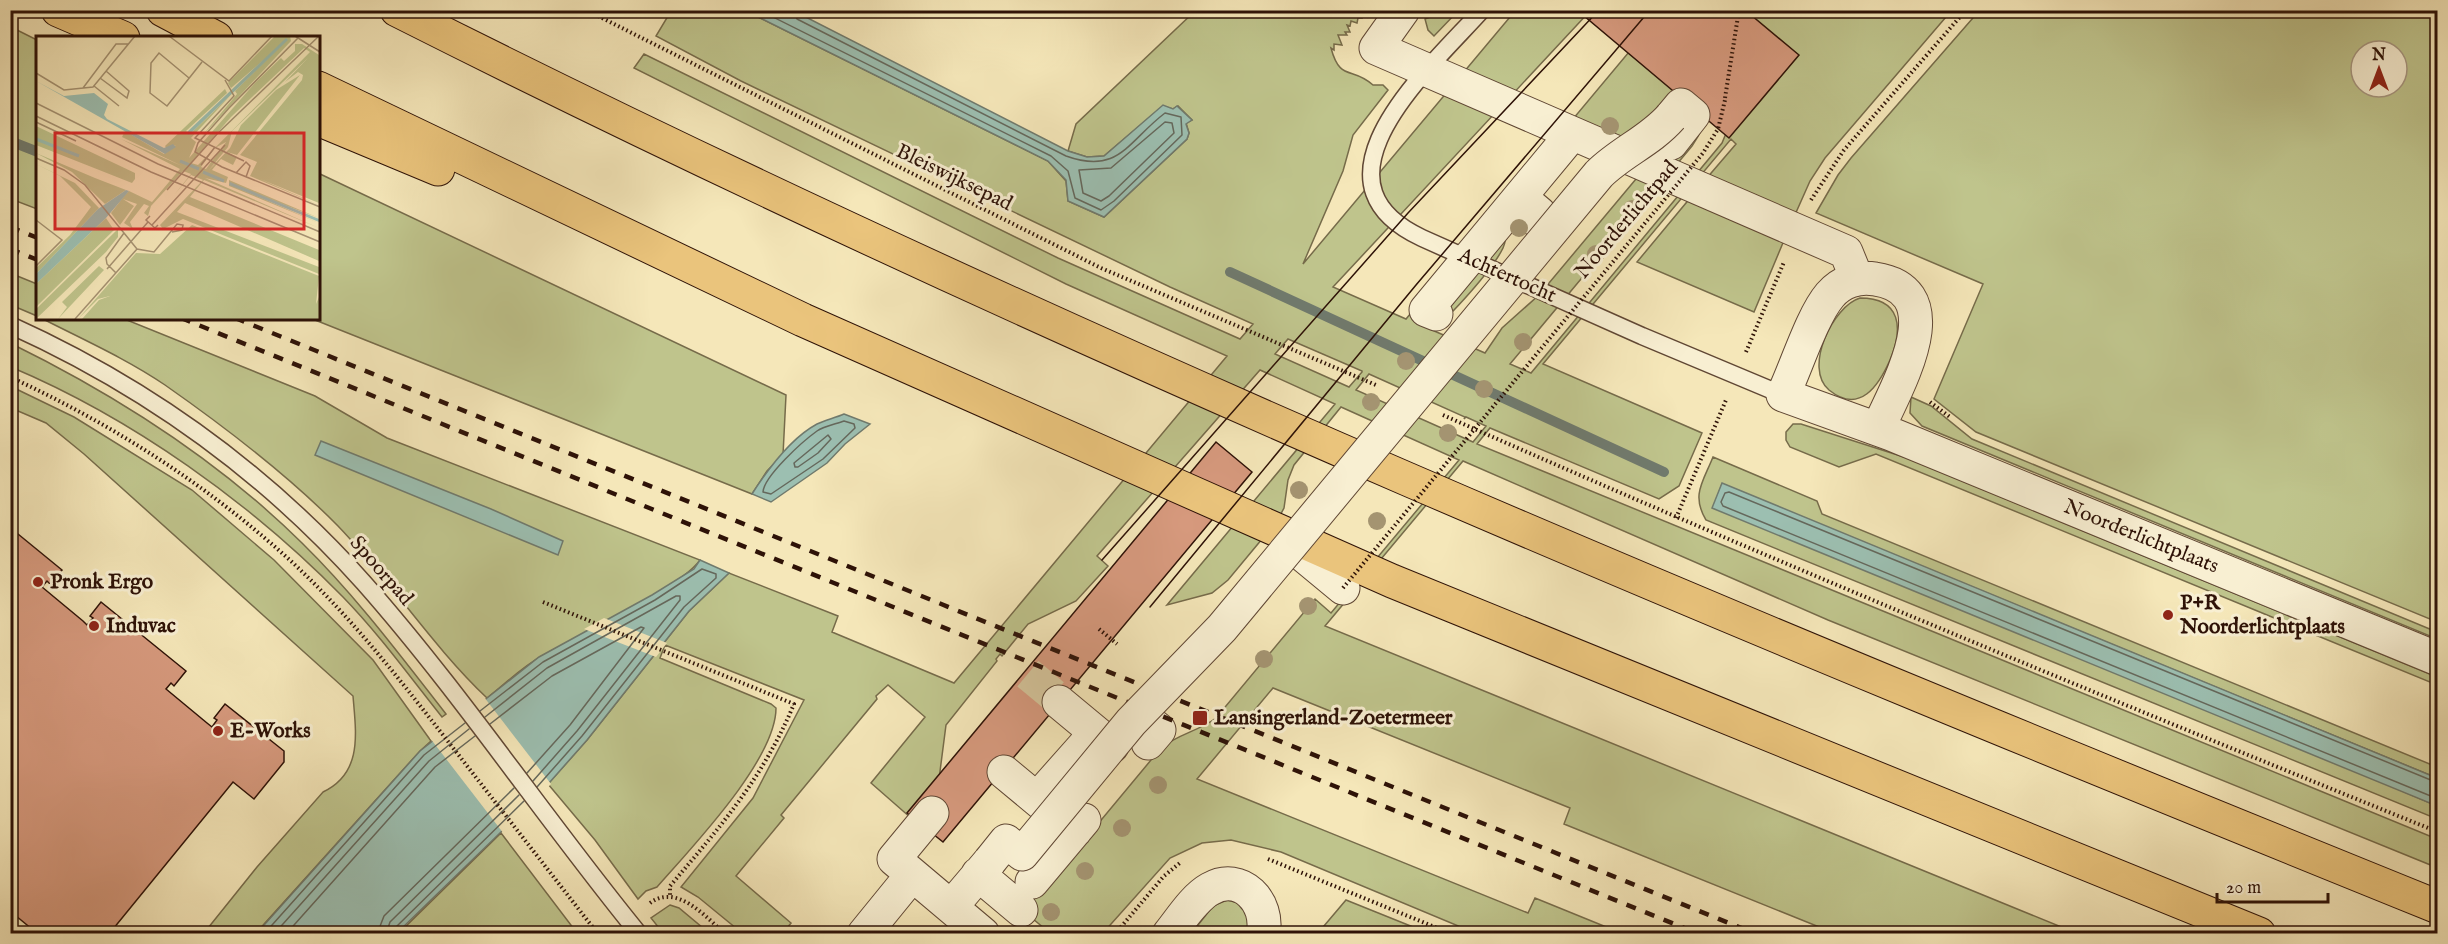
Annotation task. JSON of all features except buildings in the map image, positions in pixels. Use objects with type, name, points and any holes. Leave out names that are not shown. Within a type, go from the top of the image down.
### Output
[{"type":"highway","points":[[58,10],[118,36]]},
{"type":"highway","points":[[163,10],[212,36]]},
{"type":"highway","points":[[398,10],[748,182],[1012,306],[1248,410],[1821,655],[2438,907]]},
{"type":"highway","points":[[320,89],[803,320]]},
{"type":"highway","points":[[320,119],[803,320],[1392,581],[2259,933]]},
{"type":"street","points":[[1403,10],[1376,48],[1572,134],[1626,170],[1846,252],[1857,279]]},
{"type":"street","points":[[1037,799],[1102,741],[1144,729],[1222,628],[1599,174],[1624,153],[1656,133],[1681,105],[1693,115],[1671,143],[1658,132],[1626,170]]},
{"type":"street","points":[[1436,314],[1426,310],[1468,259],[1528,208],[1572,134]]},
{"type":"street","points":[[1505,286],[1520,298],[1538,276]]},
{"type":"street","points":[[1783,395],[1825,302],[1836,288],[1857,279],[1880,280],[1893,285],[1910,300],[1917,321],[1915,342],[1878,429]]},
{"type":"street","name":"Noorderlichtplaats","points":[[1783,395],[1878,429],[2438,659]]},
{"type":"street","points":[[1291,545],[1343,588]]},
{"type":"street","points":[[1059,702],[1102,741]]},
{"type":"street","points":[[951,907],[1006,841],[1022,854],[1102,741]]},
{"type":"street","points":[[989,933],[1021,899],[1080,826],[1037,799],[1004,772]]},
{"type":"street","points":[[932,813],[894,859],[983,933]]},
{"type":"street","points":[[984,868],[1021,899]]},
{"type":"street","points":[[864,933],[912,875]]},
{"type":"street","points":[[1169,933],[1203,894],[1214,887],[1233,884],[1246,889],[1258,900],[1265,920],[1263,933]]},
{"type":"lane","name":"Achtertocht","points":[[1482,10],[1402,100],[1378,136],[1373,160],[1375,192],[1384,212],[1398,225],[1468,259],[1783,395]]},
{"type":"lane","name":"Spoorpad","points":[[10,325],[58,347],[126,385],[198,432],[264,485],[364,583],[639,933]]},
{"type":"path","name":"Bleiswijksepad","points":[[586,10],[1101,268],[1380,387]]},
{"type":"path","name":"Noorderlichtpad","points":[[1343,588],[1703,153],[1718,129],[1725,100],[1739,10]]},
{"type":"path","points":[[10,377],[119,434],[189,478],[294,564],[353,624],[434,723],[598,933]]},
{"type":"path","points":[[1435,411],[1676,518],[1968,642],[2438,832]]},
{"type":"path","points":[[543,603],[794,704],[778,738],[740,804],[670,886],[670,897],[689,904],[725,933]]},
{"type":"path","points":[[1099,629],[1117,644]]},
{"type":"path","points":[[1376,903],[1452,933]]},
{"type":"green space","points":[[1295,10],[1300,14],[1306,10],[1321,15],[1326,11],[1366,11],[1367,17],[1361,14],[1362,18],[1358,18],[1357,23],[1351,21],[1350,26],[1347,25],[1350,32],[1345,32],[1347,35],[1338,35],[1342,45],[1334,44],[1334,50],[1331,48],[1338,65],[1343,70],[1366,79],[1373,85],[1383,85],[1388,90],[1353,135],[1343,171],[1303,264],[1515,11],[1590,11],[1333,287],[1406,319],[1644,34],[1653,41],[1680,11],[1727,11],[1712,97],[1701,130],[1692,146],[1510,364],[1531,373],[1722,143],[1734,114],[1752,11],[1952,10],[1825,158],[1810,181],[1794,217],[1706,179],[1736,144],[1731,139],[1543,364],[1702,433],[1679,486],[1659,499],[1490,428],[1477,444],[2437,839],[2438,868],[1828,620],[1463,461],[1325,626],[2076,933],[1834,933],[1564,824],[1570,808],[1273,688],[1197,779],[1528,913],[1535,898],[1621,933],[1475,933],[1281,852],[1231,840],[1202,843],[1170,858],[1103,933],[1050,933],[1021,909],[1043,890],[1161,748],[1216,718],[1315,599],[1331,613],[1459,460],[1341,407],[1294,465],[1288,480],[1284,508],[1277,521],[1228,580],[1212,593],[1167,605],[1335,404],[1260,370],[1097,556],[1108,566],[1076,601],[1028,624],[1002,656],[1000,654],[996,659],[997,661],[946,725],[939,779],[911,818],[871,783],[925,717],[888,685],[876,696],[877,699],[781,815],[784,818],[736,876],[791,923],[783,933],[742,933],[698,897],[681,887],[753,798],[804,700],[665,645],[660,658],[776,708],[772,729],[762,752],[729,802],[657,887],[646,891],[638,899],[595,840],[548,784],[587,740],[689,611],[729,573],[838,616],[832,632],[954,683],[1227,356],[1066,284],[634,68],[644,54],[1058,258],[1240,339],[1253,324],[1170,287],[741,81],[656,36],[671,11],[746,11],[1048,161],[1066,181],[1068,201],[1104,217],[1187,139],[1189,133],[1186,123],[1192,120],[1178,106],[1173,109],[1163,106],[1104,156],[1087,157],[1068,151],[1076,124],[1195,11]],"holes":[[[1794,52],[1798,55],[1745,118],[1741,114]],[[1677,88],[1697,106],[1539,295],[1502,328],[1485,353],[1432,330],[1470,292],[1498,257],[1505,243],[1510,206],[1545,160],[1562,148],[1608,146],[1631,135],[1651,118]],[[1288,339],[1362,372],[1349,387],[1275,354]],[[1369,374],[1465,417],[1464,419],[1466,417],[1486,426],[1473,442],[1356,390]]]},
{"type":"green space","points":[[1427,10],[1458,11],[1434,36],[1428,30],[1425,19],[1430,17]]},
{"type":"green space","points":[[1979,11],[2437,11],[2437,622],[1976,432],[1934,399],[1983,284],[1816,213],[1838,175]]},
{"type":"green space","points":[[11,27],[36,40],[36,209],[11,199]]},
{"type":"green space","points":[[320,174],[786,395],[783,455],[767,471],[752,494],[315,320],[320,320]]},
{"type":"green space","points":[[1691,197],[1785,238],[1754,312],[1637,262]]},
{"type":"green space","points":[[10,273],[36,284],[36,316],[11,305]]},
{"type":"green space","points":[[1860,298],[1874,299],[1891,309],[1896,317],[1897,337],[1890,360],[1874,387],[1859,398],[1850,399],[1840,397],[1829,390],[1822,380],[1819,367],[1820,353],[1831,325],[1850,303]]},
{"type":"green space","points":[[45,320],[127,320],[315,396],[387,438],[700,560],[672,584],[651,597],[535,660],[487,698],[448,657],[357,547],[318,507],[277,470],[210,417],[165,385]]},
{"type":"green space","points":[[10,343],[127,407],[201,457],[236,484],[322,563],[377,626],[446,714],[442,717],[382,641],[343,597],[269,529],[229,496],[145,437],[101,411],[11,367]]},
{"type":"green space","points":[[10,386],[74,417],[192,490],[274,560],[373,660],[431,741],[256,933],[204,933],[257,867],[323,792],[336,784],[345,774],[354,751],[353,696],[84,454],[46,423],[11,408]]},
{"type":"green space","points":[[1911,397],[1931,406],[1972,439],[2437,632],[2437,639],[1922,426],[1910,413]]},
{"type":"green space","points":[[1793,424],[1801,424],[1907,458],[2437,677],[2437,685],[1876,454],[1839,467],[1790,447],[1786,440],[1786,432]]},
{"type":"green space","points":[[1713,457],[1817,501],[1822,514],[2437,767],[2437,778],[1722,484],[1718,495],[2437,806],[2437,819],[1706,520],[1699,503],[1699,496],[1702,481]]},
{"type":"green space","points":[[501,833],[577,933],[398,934]]},
{"type":"green space","points":[[1227,900],[1239,903],[1251,918],[1247,933],[1191,934],[1213,906]]},
{"type":"green space","points":[[1346,900],[1428,933],[1318,933]]},
{"type":"green space","points":[[670,905],[679,908],[709,933],[663,933],[651,918]]},
{"type":"water","points":[[746,11],[794,11],[1068,151],[1087,157],[1104,156],[1163,105],[1173,109],[1177,106],[1192,120],[1186,124],[1189,133],[1187,139],[1104,217],[1068,201],[1066,180],[1048,161]]},
{"type":"water","points":[[844,414],[870,424],[845,444],[827,463],[771,502],[752,494],[773,465],[798,437],[817,424]]},
{"type":"water","points":[[321,441],[491,509],[563,541],[558,555],[315,455]]},
{"type":"water","points":[[1722,483],[2437,778],[2437,806],[1712,508]]},
{"type":"water","points":[[700,560],[729,573],[689,611],[587,740],[534,800],[397,933],[256,934],[420,751],[539,657],[652,595],[694,569]]},
{"type":"pier","points":[[604,618],[667,643],[656,657],[584,629]]},
{"type":"pier","points":[[484,697],[551,784],[504,834],[430,738]]},
{"type":"waterway","points":[[10,141],[36,151]]},
{"type":"waterway","points":[[1230,272],[1664,472]]},
{"type":"tunnel","points":[[1030,697],[1060,661]]},
{"type":"tram line","points":[[1102,560],[1408,213],[1599,10]]},
{"type":"tram line","points":[[1150,607],[1416,285],[1650,10]]},
{"type":"railway","points":[[10,227],[36,237]]},
{"type":"railway","points":[[10,249],[36,259]]},
{"type":"railway","points":[[186,320],[1699,934]]},
{"type":"railway","points":[[240,320],[1756,934]]},
{"type":"place","name":"Pronk Ergo","points":[[38,582]]},
{"type":"place","name":"P+R Noorderlichtplaats","points":[[2168,615]]},
{"type":"place","name":"Induvac","points":[[94,626]]},
{"type":"place","name":"Lansingerland-Zoetermeer","points":[[1200,718]]},
{"type":"place","name":"E-Works","points":[[218,731]]}]
